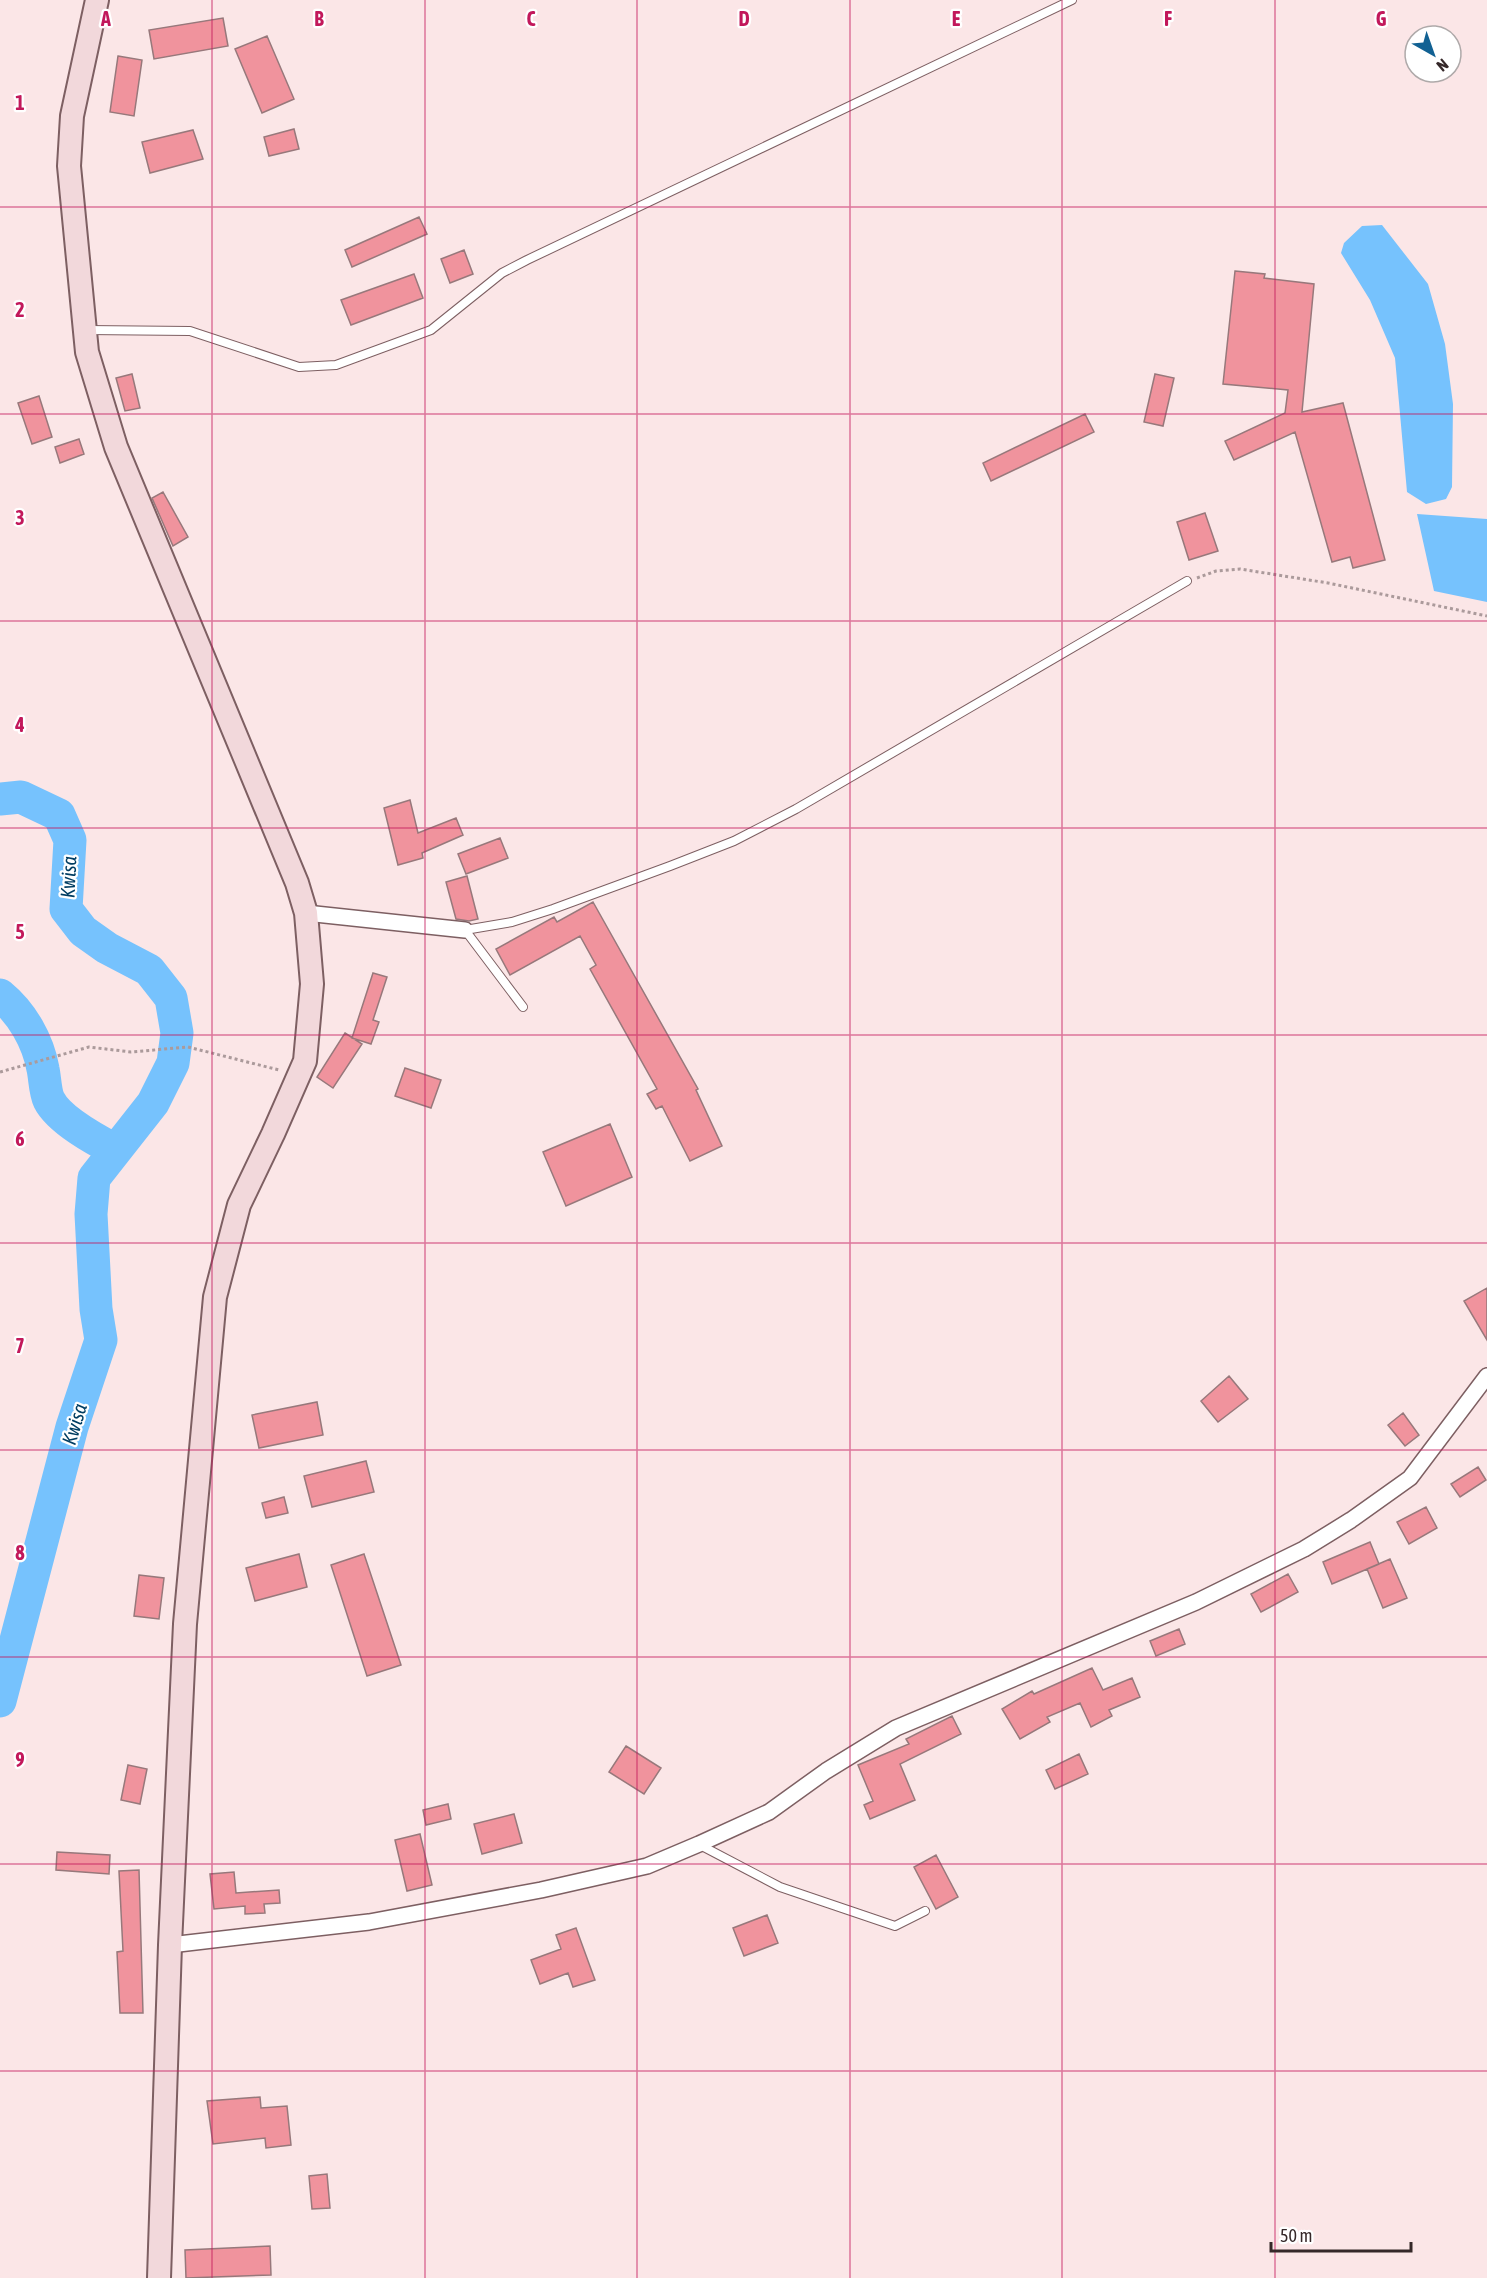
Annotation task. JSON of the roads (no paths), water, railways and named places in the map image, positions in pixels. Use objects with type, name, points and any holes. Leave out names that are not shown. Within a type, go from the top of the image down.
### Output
[{"type":"main road","points":[[98,0],[72,117],[69,166],[87,352],[116,447],[297,883],[306,913],[312,984],[305,1061],[239,1205],[215,1298],[184,1624],[159,2278]]},
{"type":"street","points":[[306,913],[465,930]]},
{"type":"street","points":[[170,1945],[369,1922],[541,1890],[647,1866],[699,1844],[769,1812],[826,1771],[896,1728],[1196,1602],[1304,1549],[1351,1520],[1410,1478],[1487,1376]]},
{"type":"lane","points":[[85,330],[190,331],[299,367],[336,365],[431,330],[502,273],[527,260],[1072,0]]},
{"type":"lane","points":[[523,1007],[465,930],[512,922],[553,909],[734,841],[796,809],[1187,581]]},
{"type":"lane","points":[[699,1844],[780,1887],[895,1926],[925,1911]]},
{"type":"water","points":[[1382,225],[1428,284],[1445,344],[1453,404],[1452,487],[1446,499],[1426,504],[1407,492],[1395,358],[1370,300],[1341,253],[1344,243],[1362,226]]},
{"type":"water","points":[[1417,514],[1487,519],[1487,602],[1434,591]]},
{"type":"waterway","name":"Kwisa","points":[[0,799],[21,797],[59,815],[70,840],[66,909],[83,931],[107,948],[149,970],[171,998],[177,1033],[173,1063],[153,1103],[94,1178],[91,1214],[96,1309],[101,1340],[72,1427],[0,1701]]},
{"type":"waterway","name":"Kwisa","points":[[0,995],[22,1019],[33,1038],[41,1059],[48,1097],[54,1107],[79,1129],[115,1150]]}]
